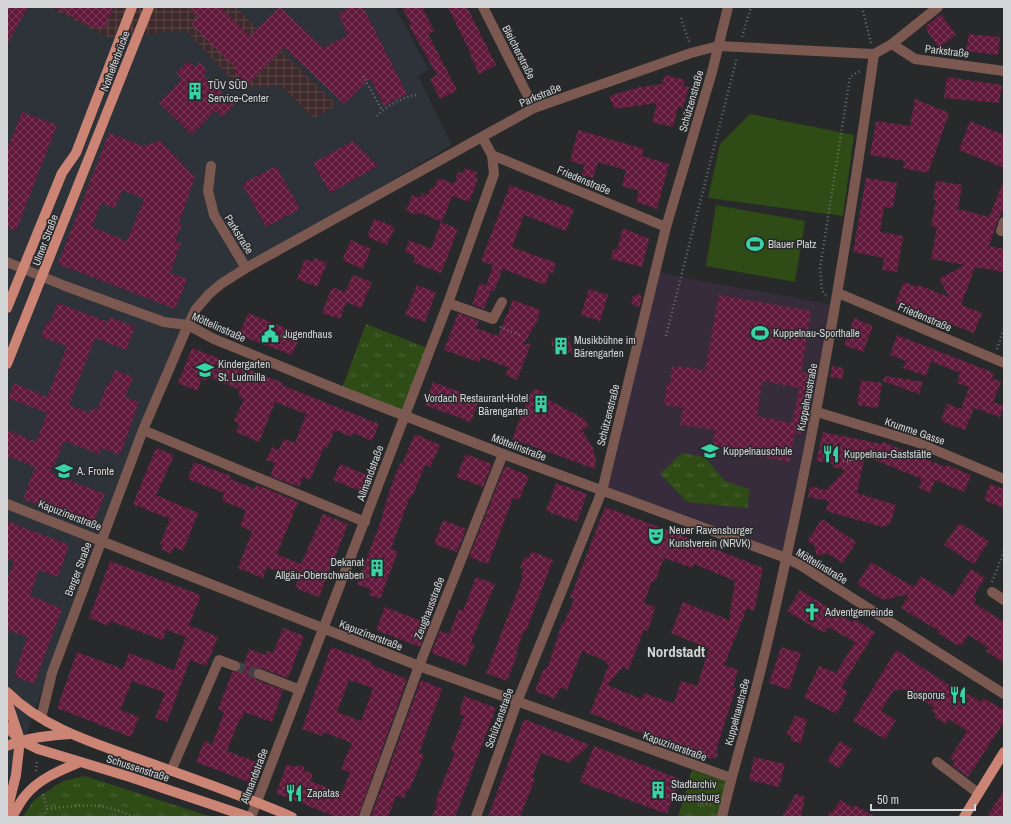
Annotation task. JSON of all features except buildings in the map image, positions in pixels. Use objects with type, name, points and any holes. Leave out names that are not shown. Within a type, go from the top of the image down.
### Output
[{"type":"main road","name":"Nothelferbrücke","points":[[89,118],[132,7]]},
{"type":"main road","name":"Nothelferbrücke","points":[[103,124],[148,7]]},
{"type":"main road","name":"Ulmer Straße","points":[[7,308],[62,172],[76,153],[89,118]]},
{"type":"main road","name":"Ulmer Straße","points":[[7,364],[43,278],[103,124]]},
{"type":"main road","name":"Schussenstraße","points":[[7,692],[19,704],[70,734],[258,802],[292,817]]},
{"type":"main road","points":[[7,701],[20,740],[16,775],[7,812]]},
{"type":"main road","points":[[7,727],[20,740]]},
{"type":"main road","name":"Schussenstraße","points":[[7,746],[20,740],[39,736],[70,734]]},
{"type":"main road","name":"Schussenstraße","points":[[20,740],[44,752],[80,762],[250,817]]},
{"type":"main road","points":[[964,817],[1004,752]]},
{"type":"main road","points":[[12,817],[26,795],[40,783],[56,772],[80,762]]},
{"type":"street","name":"Bleicherstraße","points":[[483,7],[534,108]]},
{"type":"street","name":"Schützenstraße","points":[[476,817],[517,702],[602,491],[666,227],[712,72],[728,7]]},
{"type":"street","points":[[874,58],[938,7]]},
{"type":"street","name":"Parkstraße","points":[[892,44],[915,59],[1004,71]]},
{"type":"street","name":"Parkstraße","points":[[188,325],[196,309],[209,294],[221,284],[246,268],[534,108],[691,53],[718,46],[874,58]]},
{"type":"street","name":"Kuppelnaustraße","points":[[723,813],[731,778],[753,700],[786,558],[817,412],[838,293],[874,58]]},
{"type":"street","name":"Allmandstraße","points":[[250,817],[258,802],[365,522],[404,415],[448,303],[494,174],[492,155],[482,137]]},
{"type":"street","name":"Friedenstraße","points":[[492,155],[666,227]]},
{"type":"street","name":"Parkstraße","points":[[211,166],[208,191],[214,215],[246,268]]},
{"type":"street","name":"Möttelinstraße","points":[[7,262],[43,278],[164,322],[188,325],[214,339],[502,454],[786,558],[800,565],[1004,694]]},
{"type":"street","name":"Friedenstraße","points":[[838,293],[1004,363]]},
{"type":"street","points":[[448,303],[493,319],[502,302]]},
{"type":"street","name":"Berger Straße","points":[[42,718],[52,673],[143,430],[188,325]]},
{"type":"street","name":"Krumme Gasse","points":[[817,412],[916,442],[1004,479]]},
{"type":"street","points":[[143,430],[365,522]]},
{"type":"street","name":"Zeughausstraße","points":[[364,817],[419,666],[502,454]]},
{"type":"street","name":"Kapuzinerstraße","points":[[7,504],[323,630],[517,702],[731,778]]},
{"type":"street","points":[[992,592],[1004,600]]},
{"type":"street","points":[[171,771],[219,660],[235,666]]},
{"type":"street","points":[[259,674],[300,690]]},
{"type":"street","points":[[937,762],[978,793]]},
{"type":"path","points":[[666,336],[679,277],[751,7]]},
{"type":"path","points":[[836,305],[822,291],[820,268],[839,155],[850,77],[874,58],[862,7]]},
{"type":"path","points":[[681,18],[691,53]]},
{"type":"path","points":[[363,76],[382,110]]},
{"type":"path","points":[[377,116],[382,110],[416,95]]},
{"type":"path","points":[[993,358],[1004,329]]},
{"type":"path","points":[[843,461],[850,462],[850,459],[846,459]]},
{"type":"path","points":[[992,592],[991,583],[1004,551]]},
{"type":"path","points":[[683,797],[723,813]]},
{"type":"path","points":[[44,817],[47,809],[90,804],[122,811],[133,817]]},
{"type":"shaded area","points":[[7,7],[48,7],[110,38],[185,30],[239,87],[281,86],[314,118],[336,104],[236,7],[395,7],[429,70],[418,76],[452,145],[220,281],[186,323],[97,536],[7,788]]},
{"type":"shaded area","points":[[48,7],[236,7],[337,105],[314,118],[281,86],[239,87],[185,30],[110,38]]},
{"type":"shaded area","name":"Kuppelnauschule","points":[[656,271],[679,277],[836,305],[786,558],[602,491]]},
{"type":"green space","points":[[750,114],[854,135],[843,216],[708,198],[720,144]]},
{"type":"green space","name":"Blauer Platz","points":[[716,205],[805,221],[795,282],[706,266]]},
{"type":"green space","points":[[366,324],[430,349],[404,415],[341,391]]},
{"type":"green space","points":[[682,453],[705,457],[725,481],[749,489],[748,508],[687,502],[660,474]]},
{"type":"green space","points":[[692,770],[727,782],[718,817],[678,817]]},
{"type":"green space","points":[[85,776],[212,817],[23,817],[34,800],[63,781]]},
{"type":"tunnel","points":[[235,666],[259,674]]},
{"type":"place","name":"TÜV SÜD Service-Center","points":[[195,91]]},
{"type":"place","name":"Blauer Platz","points":[[755,244]]},
{"type":"place","name":"Kuppelnau-Sporthalle","points":[[760,333]]},
{"type":"place","name":"Jugendhaus","points":[[270,334]]},
{"type":"place","name":"Musikbühne im Bärengarten","points":[[561,346]]},
{"type":"place","name":"Kindergarten St. Ludmilla","points":[[205,370]]},
{"type":"place","name":"Vordach Restaurant-Hotel Bärengarten","points":[[541,404]]},
{"type":"place","name":"Kuppelnauschule","points":[[710,451]]},
{"type":"place","name":"Kuppelnau-Gaststätte","points":[[831,454]]},
{"type":"place","name":"A. Fronte","points":[[64,471]]},
{"type":"place","name":"Neuer Ravensburger Kunstverein (NRVK)","points":[[656,536]]},
{"type":"place","name":"Dekanat Allgäu-Oberschwaben","points":[[377,568]]},
{"type":"place","name":"Adventgemeinde","points":[[812,612]]},
{"type":"place","name":"Bosporus","points":[[958,695]]},
{"type":"place","name":"Stadtarchiv Ravensburg","points":[[658,790]]},
{"type":"place","name":"Zapatas","points":[[294,793]]},
{"type":"district","name":"Nordstadt","points":[[676,651]]}]
